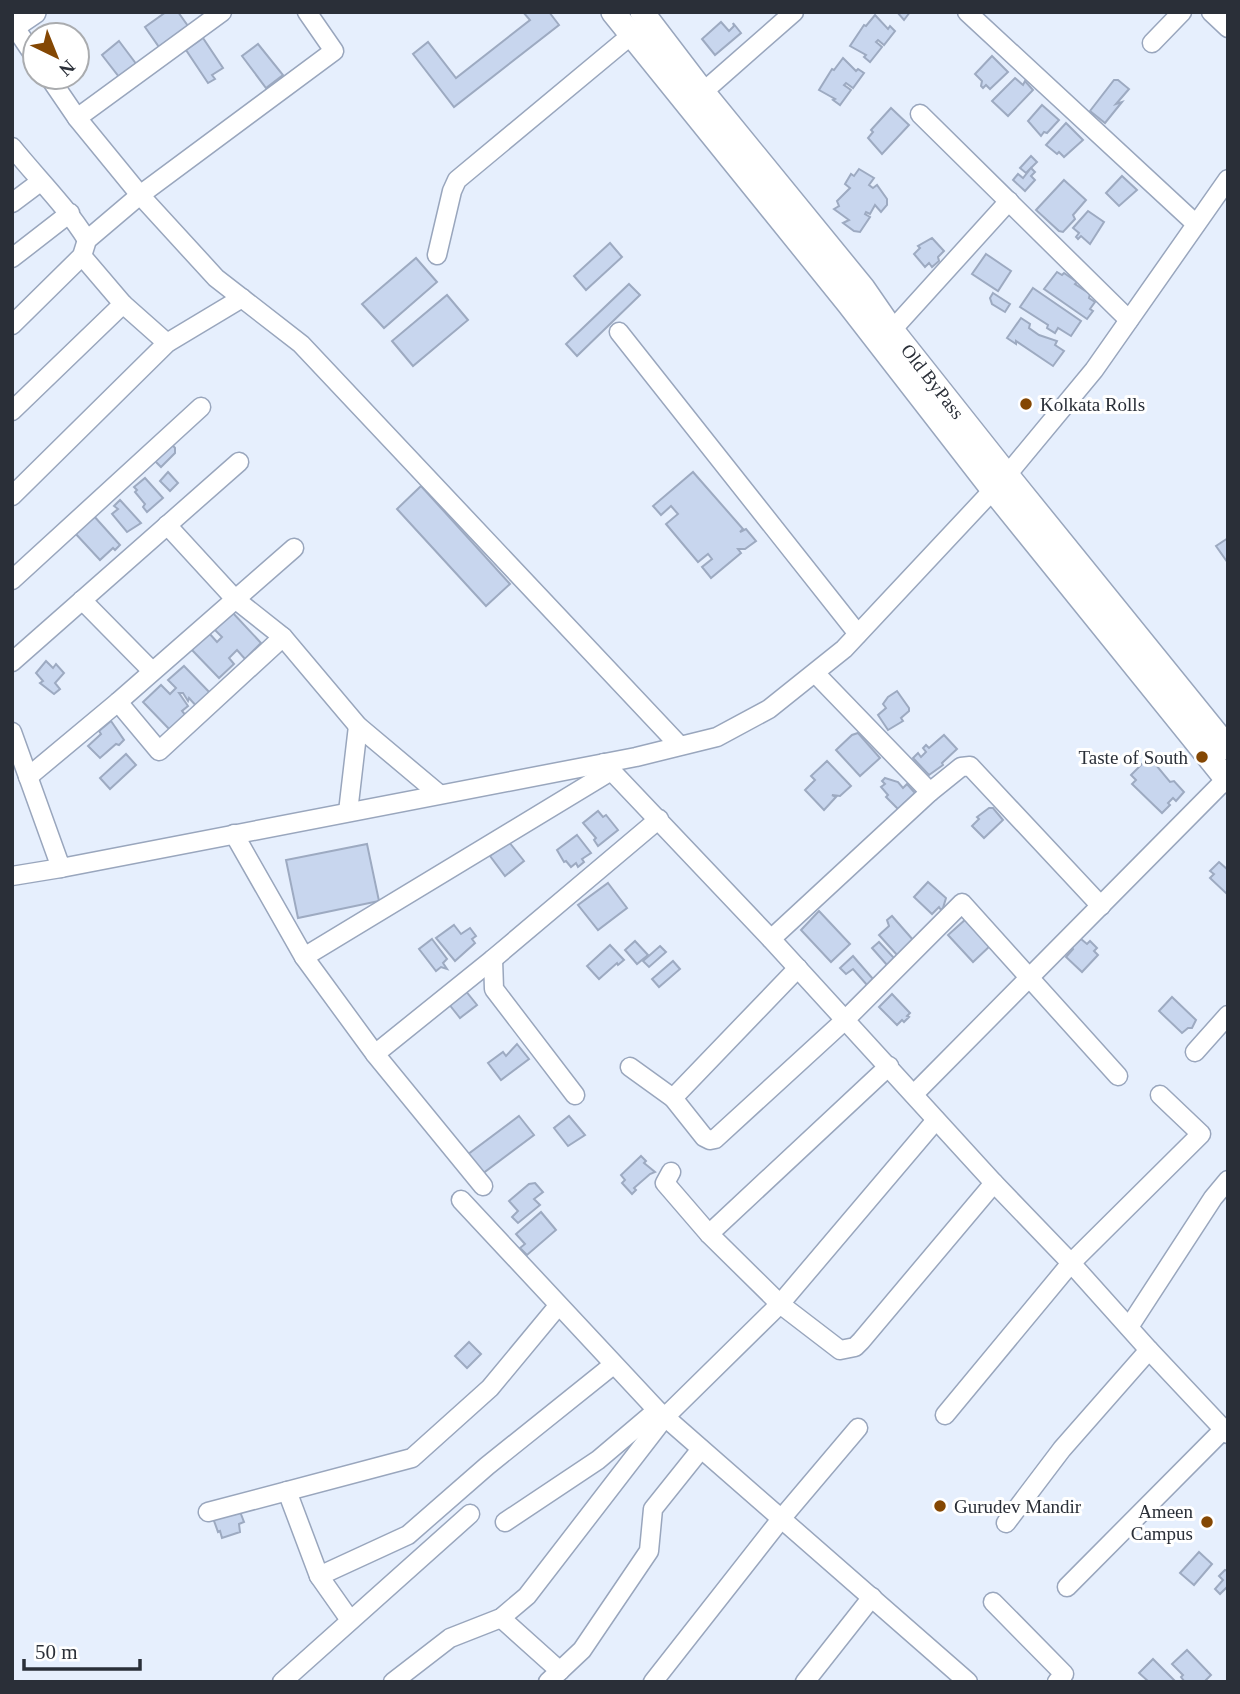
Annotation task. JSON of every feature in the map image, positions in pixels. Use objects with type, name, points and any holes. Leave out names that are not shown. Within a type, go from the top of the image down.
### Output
[{"type":"main road","points":[[13,25],[34,12]]},
{"type":"main road","points":[[613,12],[855,295],[1000,483]]},
{"type":"main road","name":"Old ByPass","points":[[645,16],[855,295],[892,330],[1000,483],[1223,749],[1227,779]]},
{"type":"street","points":[[77,118],[222,12]]},
{"type":"street","points":[[12,325],[84,248],[140,195],[334,51],[307,12]]},
{"type":"street","points":[[703,92],[794,12]]},
{"type":"street","points":[[967,12],[1196,224]]},
{"type":"street","points":[[1152,43],[1182,12]]},
{"type":"street","points":[[1211,12],[1228,28]]},
{"type":"street","points":[[437,255],[457,180],[631,36],[645,16]]},
{"type":"street","points":[[59,91],[77,118],[140,195],[216,278],[302,344],[679,745]]},
{"type":"street","points":[[920,114],[1129,320]]},
{"type":"street","points":[[12,147],[70,213],[84,248],[123,304],[167,343]]},
{"type":"street","points":[[12,876],[439,794],[607,767],[679,745],[717,737],[769,709],[815,673],[858,634],[1000,483],[1094,370],[1228,179]]},
{"type":"street","points":[[12,203],[40,182]]},
{"type":"street","points":[[892,330],[1009,201]]},
{"type":"street","points":[[12,258],[70,213]]},
{"type":"street","points":[[12,496],[167,343],[242,298]]},
{"type":"street","points":[[12,411],[123,304]]},
{"type":"street","points":[[619,332],[858,634]]},
{"type":"street","points":[[12,580],[201,407]]},
{"type":"street","points":[[12,662],[239,462]]},
{"type":"street","points":[[167,525],[235,599],[283,637],[358,726],[439,794]]},
{"type":"street","points":[[28,777],[294,548]]},
{"type":"street","points":[[82,600],[152,671]]},
{"type":"street","points":[[118,702],[159,751],[283,637]]},
{"type":"street","points":[[815,673],[930,792]]},
{"type":"street","points":[[348,812],[358,726]]},
{"type":"street","points":[[12,732],[61,868]]},
{"type":"street","points":[[771,939],[930,792],[961,767],[970,766],[1101,906]]},
{"type":"street","points":[[607,767],[798,968],[1226,1432],[1067,1587]]},
{"type":"street","points":[[304,957],[607,767]]},
{"type":"street","points":[[914,1094],[1227,779]]},
{"type":"street","points":[[375,1054],[659,819]]},
{"type":"street","points":[[234,834],[304,957],[375,1054],[483,1186]]},
{"type":"street","points":[[629,1067],[673,1098],[704,1137],[715,1139],[845,1020],[962,903],[1118,1076]]},
{"type":"street","points":[[493,959],[494,989],[575,1095]]},
{"type":"street","points":[[673,1098],[798,968]]},
{"type":"street","points":[[1195,1052],[1228,1015]]},
{"type":"street","points":[[709,1234],[889,1066]]},
{"type":"street","points":[[945,1415],[1071,1263],[1201,1134],[1160,1095]]},
{"type":"street","points":[[505,1522],[661,1414],[780,1304],[936,1120]]},
{"type":"street","points":[[671,1172],[665,1183],[709,1234],[780,1304],[840,1350],[855,1347],[994,1183]]},
{"type":"street","points":[[1129,1327],[1213,1198],[1228,1180]]},
{"type":"street","points":[[461,1200],[661,1414],[872,1597],[957,1678]]},
{"type":"street","points":[[208,1512],[412,1458],[490,1388],[558,1306]]},
{"type":"street","points":[[1006,1523],[1062,1449],[1149,1350]]},
{"type":"street","points":[[319,1576],[408,1535],[487,1466],[613,1365]]},
{"type":"street","points":[[393,1682],[450,1638],[501,1618],[527,1596],[661,1414]]},
{"type":"street","points":[[653,1682],[781,1519],[858,1428]]},
{"type":"street","points":[[501,1618],[554,1676],[582,1650],[649,1550],[653,1509],[701,1449]]},
{"type":"street","points":[[287,1491],[319,1576],[350,1620]]},
{"type":"street","points":[[282,1682],[470,1514]]},
{"type":"street","points":[[805,1682],[872,1597]]},
{"type":"street","points":[[993,1602],[1064,1674],[1057,1682]]},
{"type":"building","points":[[166,12],[178,12],[188,26],[159,47],[145,27]]},
{"type":"building","points":[[523,12],[549,12],[559,25],[454,107],[413,54],[428,42],[456,78],[530,20]]},
{"type":"building","points":[[897,12],[910,12],[904,20]]},
{"type":"building","points":[[875,15],[888,29],[890,26],[895,31],[884,45],[878,40],[876,42],[882,47],[870,62],[864,57],[866,55],[850,46],[864,25]]},
{"type":"building","points":[[721,22],[729,31],[734,26],[733,23],[741,33],[715,55],[702,39]]},
{"type":"building","points":[[203,38],[223,68],[212,75],[215,79],[208,83],[186,50]]},
{"type":"building","points":[[119,41],[140,69],[123,82],[102,55]]},
{"type":"building","points":[[258,44],[283,75],[266,88],[242,56]]},
{"type":"building","points":[[992,56],[1008,72],[990,89],[986,85],[983,88],[982,81],[975,74]]},
{"type":"building","points":[[843,58],[856,71],[858,69],[864,73],[853,88],[846,83],[844,85],[851,90],[840,105],[819,90],[832,69],[834,70]]},
{"type":"building","points":[[1015,78],[1023,85],[1025,81],[1033,90],[1008,116],[992,101]]},
{"type":"building","points":[[1114,80],[1129,89],[1105,123],[1090,111]]},
{"type":"building","points":[[1042,105],[1059,120],[1041,136],[1028,121]]},
{"type":"building","points":[[891,108],[909,125],[882,154],[868,138],[873,132],[871,130]]},
{"type":"building","points":[[1066,123],[1083,140],[1064,157],[1046,145]]},
{"type":"building","points":[[1031,156],[1037,162],[1026,173],[1020,168]]},
{"type":"building","points":[[1031,168],[1035,172],[1031,176],[1035,180],[1025,191],[1013,180],[1018,174],[1023,178]]},
{"type":"building","points":[[859,169],[874,178],[869,185],[873,188],[877,185],[887,199],[887,205],[881,212],[875,205],[870,214],[866,212],[870,217],[860,232],[843,223],[849,220],[834,209],[839,206],[837,201],[850,188],[845,184],[851,174],[854,176]]},
{"type":"building","points":[[1122,176],[1137,190],[1119,206],[1106,193]]},
{"type":"building","points":[[1064,180],[1086,200],[1073,215],[1075,219],[1063,232],[1036,210]]},
{"type":"building","points":[[1088,211],[1104,222],[1090,244],[1081,236],[1078,239],[1076,237],[1079,233],[1073,228]]},
{"type":"building","points":[[932,238],[944,251],[932,267],[929,263],[925,267],[914,254],[920,248],[918,246]]},
{"type":"building","points":[[610,243],[622,257],[586,290],[574,276]]},
{"type":"building","points":[[986,254],[1011,271],[998,291],[972,274]]},
{"type":"building","points":[[416,258],[437,282],[384,328],[362,304]]},
{"type":"building","points":[[1057,272],[1062,275],[1064,273],[1090,294],[1089,298],[1095,302],[1087,319],[1044,289]]},
{"type":"building","points":[[629,284],[640,295],[577,356],[566,344]]},
{"type":"building","points":[[1033,288],[1081,321],[1071,336],[1058,328],[1055,333],[1047,328],[1048,325],[1020,307]]},
{"type":"building","points":[[993,293],[1010,304],[1005,312],[992,304],[990,298]]},
{"type":"building","points":[[447,295],[468,320],[413,366],[392,341]]},
{"type":"building","points":[[1021,318],[1039,335],[1057,341],[1055,345],[1064,351],[1053,366],[1016,341],[1016,344],[1007,338]]},
{"type":"building","points":[[168,440],[175,448],[175,453],[161,467],[151,457]]},
{"type":"building","points":[[168,472],[178,483],[170,491],[160,481]]},
{"type":"building","points":[[693,472],[743,529],[740,532],[746,529],[756,541],[745,549],[738,549],[741,553],[711,578],[702,567],[712,559],[708,554],[698,562],[666,524],[678,514],[671,506],[661,515],[653,506]]},
{"type":"building","points":[[145,478],[163,498],[147,512],[134,487]]},
{"type":"building","points":[[421,486],[510,584],[486,606],[397,509]]},
{"type":"building","points":[[120,500],[141,523],[127,532],[112,514],[118,509],[114,506]]},
{"type":"building","points":[[93,515],[120,545],[100,560],[74,532]]},
{"type":"building","points":[[1228,538],[1228,563],[1216,546]]},
{"type":"building","points":[[232,612],[261,643],[245,659],[237,650],[229,658],[234,664],[219,678],[191,649],[209,633],[217,642],[222,637],[214,629]]},
{"type":"building","points":[[46,661],[53,668],[56,664],[64,673],[55,683],[60,689],[54,694],[40,683],[43,681],[36,673]]},
{"type":"building","points":[[184,666],[213,696],[199,709],[189,698],[188,701],[183,693],[179,693],[188,706],[182,711],[187,717],[172,732],[143,702],[161,685],[170,694],[176,688],[168,680]]},
{"type":"building","points":[[897,691],[909,711],[901,718],[903,721],[888,730],[878,715],[886,708],[883,704],[888,697]]},
{"type":"building","points":[[111,721],[124,740],[100,758],[88,746]]},
{"type":"building","points":[[858,733],[880,758],[860,776],[836,750]]},
{"type":"building","points":[[944,735],[957,749],[943,765],[929,775],[913,758],[918,753],[921,757],[926,752],[923,748],[926,745],[929,748]]},
{"type":"building","points":[[126,754],[136,765],[110,789],[100,778]]},
{"type":"building","points":[[1151,759],[1170,782],[1174,781],[1184,792],[1176,801],[1173,798],[1162,813],[1132,784],[1136,780],[1131,775],[1145,761]]},
{"type":"building","points":[[827,761],[851,786],[840,796],[832,795],[836,797],[824,810],[805,790],[815,780],[811,776]]},
{"type":"building","points":[[885,778],[898,782],[903,788],[907,784],[915,793],[898,809],[886,797],[888,795],[881,787],[885,784],[882,781]]},
{"type":"building","points":[[993,808],[1003,820],[984,838],[972,826],[979,819],[977,817]]},
{"type":"building","points":[[598,811],[603,817],[606,815],[618,830],[598,846],[594,840],[596,838],[583,823]]},
{"type":"building","points":[[577,835],[591,853],[582,859],[584,862],[578,867],[576,863],[571,867],[564,862],[557,850]]},
{"type":"building","points":[[509,842],[524,861],[505,876],[490,856]]},
{"type":"building","points":[[367,844],[379,901],[298,918],[286,860]]},
{"type":"building","points":[[1219,862],[1228,870],[1228,895],[1210,878],[1214,874],[1210,871]]},
{"type":"building","points":[[928,882],[946,898],[943,908],[941,910],[939,907],[932,914],[914,897]]},
{"type":"building","points":[[608,883],[627,908],[598,930],[578,905]]},
{"type":"building","points":[[819,911],[850,944],[831,962],[801,930]]},
{"type":"building","points":[[892,916],[914,941],[898,956],[879,935],[889,926],[887,920]]},
{"type":"building","points":[[966,919],[991,945],[973,962],[948,935]]},
{"type":"building","points":[[454,925],[461,934],[470,928],[476,936],[472,939],[475,943],[455,961],[436,938]]},
{"type":"building","points":[[432,939],[447,959],[443,963],[447,969],[441,967],[436,971],[419,949]]},
{"type":"building","points":[[1081,939],[1087,944],[1090,941],[1097,948],[1094,951],[1098,955],[1082,972],[1066,957]]},
{"type":"building","points":[[635,941],[648,955],[637,964],[625,950]]},
{"type":"building","points":[[879,942],[894,958],[887,965],[872,948]]},
{"type":"building","points":[[610,945],[624,960],[599,979],[587,966]]},
{"type":"building","points":[[660,946],[666,952],[649,967],[643,961]]},
{"type":"building","points":[[853,956],[873,979],[867,985],[853,969],[846,974],[840,968]]},
{"type":"building","points":[[673,961],[680,969],[659,987],[652,979]]},
{"type":"building","points":[[465,990],[477,1005],[460,1018],[448,1003]]},
{"type":"building","points":[[892,994],[910,1013],[904,1022],[902,1020],[897,1025],[879,1007]]},
{"type":"building","points":[[1172,997],[1196,1020],[1192,1028],[1182,1033],[1159,1011]]},
{"type":"building","points":[[517,1044],[529,1059],[501,1080],[488,1063],[503,1052],[506,1056]]},
{"type":"building","points":[[519,1116],[534,1135],[482,1174],[467,1155]]},
{"type":"building","points":[[569,1116],[585,1135],[568,1146],[554,1128]]},
{"type":"building","points":[[641,1156],[646,1161],[644,1163],[655,1172],[634,1188],[636,1190],[632,1194],[622,1183],[625,1180],[621,1175]]},
{"type":"building","points":[[535,1183],[543,1192],[534,1199],[540,1205],[518,1223],[512,1217],[518,1211],[509,1201],[529,1184]]},
{"type":"building","points":[[541,1212],[556,1230],[527,1255],[520,1248],[525,1244],[516,1234]]},
{"type":"building","points":[[469,1342],[481,1354],[467,1368],[455,1356]]},
{"type":"building","points":[[239,1509],[244,1522],[239,1524],[240,1532],[222,1538],[213,1518]]},
{"type":"building","points":[[1199,1552],[1212,1564],[1194,1585],[1180,1573]]},
{"type":"building","points":[[1225,1570],[1228,1571],[1228,1586],[1220,1594],[1215,1589],[1223,1580],[1219,1576]]},
{"type":"building","points":[[1187,1650],[1211,1675],[1204,1682],[1185,1682],[1181,1677],[1183,1675],[1172,1664]]},
{"type":"building","points":[[1153,1659],[1176,1682],[1149,1682],[1139,1673]]},
{"type":"place","name":"Kolkata Rolls","points":[[1026,404]]},
{"type":"place","name":"Taste of South","points":[[1202,757]]},
{"type":"place","name":"Gurudev Mandir","points":[[940,1506]]},
{"type":"place","name":"Ameen Campus","points":[[1207,1522]]}]
